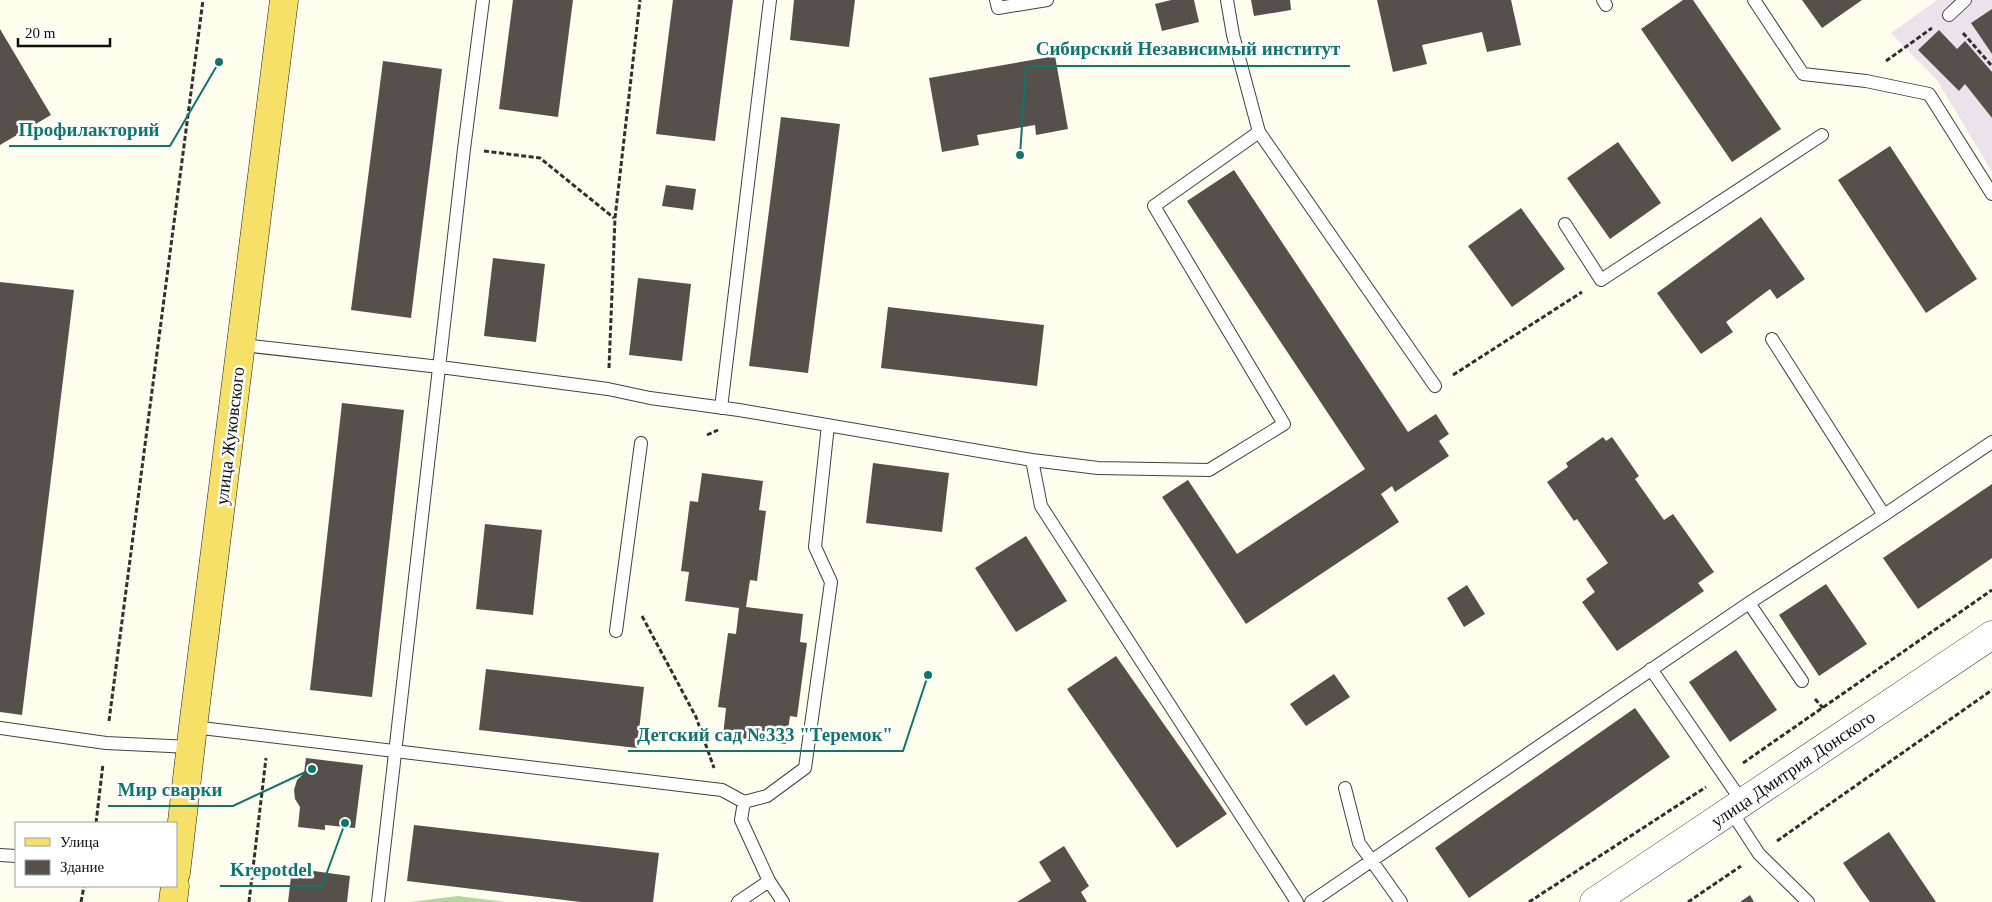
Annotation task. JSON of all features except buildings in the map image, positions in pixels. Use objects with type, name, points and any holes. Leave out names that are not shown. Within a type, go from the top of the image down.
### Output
[{"type":"main road","name":"улица Жуковского","points":[[178,839],[242,345],[284,0]]},
{"type":"main road","points":[[173,902],[175,887]]},
{"type":"street","name":"улица Дмитрия Донского","points":[[1594,902],[1992,635]]},
{"type":"lane","points":[[378,902],[464,149],[483,0]]},
{"type":"lane","points":[[721,408],[770,0]]},
{"type":"lane","points":[[996,0],[998,8],[1047,0]]},
{"type":"lane","points":[[1227,0],[1233,35],[1259,132],[1435,386]]},
{"type":"lane","points":[[1754,0],[1803,74],[1866,81],[1928,94],[1992,194]]},
{"type":"lane","points":[[1949,16],[1965,0]]},
{"type":"lane","points":[[242,345],[440,367],[608,389],[650,398],[828,425],[1032,460],[1098,468],[1209,470],[1284,424],[1154,206],[1259,132]]},
{"type":"lane","points":[[1565,224],[1601,280],[1822,135]]},
{"type":"lane","points":[[1772,339],[1884,515]]},
{"type":"lane","points":[[0,728],[106,743],[192,737],[269,737],[722,790],[744,802],[766,796],[805,768],[831,582],[816,547],[828,425]]},
{"type":"lane","points":[[1311,902],[1748,603],[1992,442]]},
{"type":"lane","points":[[616,631],[641,443]]},
{"type":"lane","points":[[1032,460],[1041,506],[1297,902]]},
{"type":"lane","points":[[1748,603],[1802,681]]},
{"type":"lane","points":[[1651,669],[1723,776],[1758,854],[1808,902]]},
{"type":"lane","points":[[1346,788],[1359,843],[1402,902]]},
{"type":"lane","points":[[744,802],[741,820],[769,881],[783,902]]},
{"type":"lane","points":[[0,855],[15,856]]},
{"type":"lane","points":[[738,902],[769,881]]},
{"type":"path","points":[[96,822],[203,0]]},
{"type":"path","points":[[608,389],[614,218],[640,0]]},
{"type":"path","points":[[1866,81],[1884,63],[1949,16],[1992,66]]},
{"type":"path","points":[[464,149],[540,158],[614,218]]},
{"type":"path","points":[[1435,386],[1601,280]]},
{"type":"path","points":[[622,580],[696,717],[722,790]]},
{"type":"path","points":[[1529,902],[1723,776],[1992,590]]},
{"type":"path","points":[[1688,902],[1992,690]]},
{"type":"path","points":[[249,902],[269,737]]},
{"type":"path","points":[[81,902],[84,887]]},
{"type":"shaded area","points":[[1937,0],[1992,0],[1992,172],[1937,80],[1891,33]]},
{"type":"green space","points":[[458,896],[506,902],[410,902]]},
{"type":"place","name":"Профилакторий","points":[[219,62]]},
{"type":"place","name":"Сибирский Независимый институт","points":[[1020,155]]},
{"type":"place","name":"Детский сад №333 \"Теремок\"","points":[[928,675]]},
{"type":"place","name":"Мир сварки","points":[[312,769]]},
{"type":"place","name":"Krepotdel","points":[[345,823]]}]
